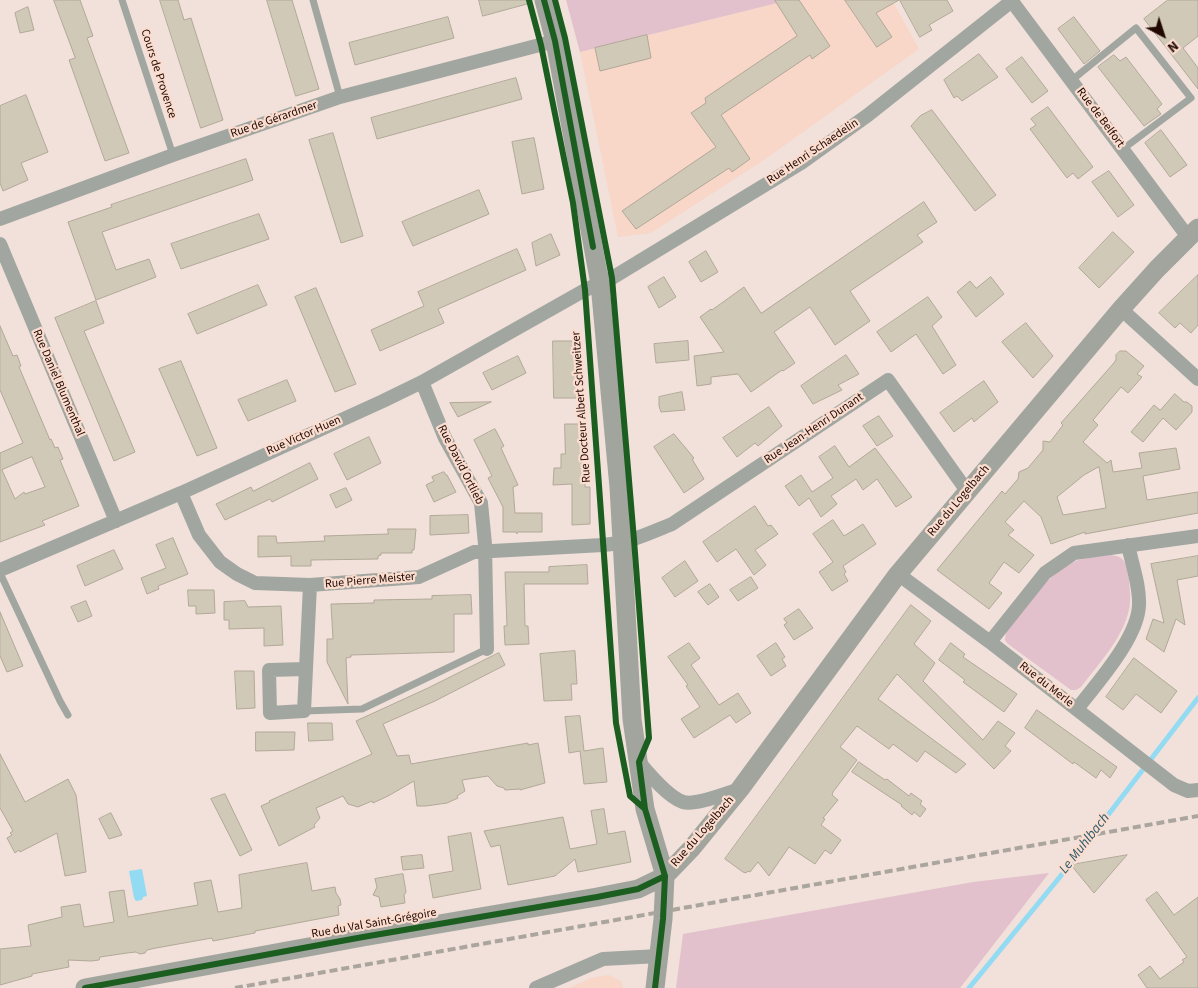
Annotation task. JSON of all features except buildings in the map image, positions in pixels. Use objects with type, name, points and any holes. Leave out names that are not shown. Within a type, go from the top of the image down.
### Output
[{"type":"street","points":[[544,0],[555,41],[600,284],[618,487],[632,719],[645,809],[665,876],[655,988]]},
{"type":"street","name":"Rue de Belfort","points":[[1012,0],[1123,149],[1193,232]]},
{"type":"street","name":"Rue Henri Schaedelin","points":[[600,284],[801,163],[868,115],[1012,0]]},
{"type":"street","name":"Rue de Gérardmer","points":[[0,219],[173,155],[340,97],[555,41]]},
{"type":"street","name":"Rue du Logelbach","points":[[665,876],[691,849],[740,789],[898,574],[1121,309],[1193,232]]},
{"type":"street","name":"Rue Daniel Blumenthal","points":[[0,244],[116,521]]},
{"type":"street","name":"Rue Victor Huen","points":[[0,571],[181,493],[422,382],[565,301],[600,284]]},
{"type":"street","points":[[1121,309],[1198,379]]},
{"type":"street","name":"Rue Jean-Henri Dunant","points":[[622,544],[672,524],[888,380],[967,491]]},
{"type":"street","name":"Rue David Ortlieb","points":[[422,382],[444,438],[481,503],[484,551]]},
{"type":"street","name":"Rue Pierre Meister","points":[[181,493],[200,535],[220,562],[237,574],[255,583],[310,585],[419,577],[474,552],[622,544]]},
{"type":"street","points":[[990,642],[1045,573],[1074,553],[1198,536]]},
{"type":"street","points":[[1077,709],[1125,644],[1137,618],[1139,596],[1128,545]]},
{"type":"street","points":[[484,551],[487,649]]},
{"type":"street","name":"Rue du Merle","points":[[898,574],[990,642],[1174,786],[1183,790],[1197,790]]},
{"type":"street","name":"Rue Pierre Meister","points":[[304,711],[310,585]]},
{"type":"street","points":[[304,711],[270,713],[269,670],[306,669]]},
{"type":"street","name":"Rue du Logelbach","points":[[639,762],[663,789],[683,802],[694,802],[740,789]]},
{"type":"street","name":"Rue du Val Saint-Grégoire","points":[[85,988],[597,897],[638,889],[665,876]]},
{"type":"street","points":[[536,988],[603,959],[659,956]]},
{"type":"lane","name":"Cours de Provence","points":[[122,0],[173,155]]},
{"type":"lane","points":[[313,0],[340,97]]},
{"type":"lane","points":[[1072,80],[1136,28],[1191,98],[1123,149]]},
{"type":"lane","points":[[0,571],[68,715]]},
{"type":"lane","points":[[304,711],[362,708],[487,649]]},
{"type":"shaded area","points":[[566,0],[781,0],[777,3],[580,52]]},
{"type":"shaded area","points":[[781,0],[892,0],[919,49],[764,160],[651,233],[618,237],[580,52],[776,3]]},
{"type":"shaded area","points":[[1107,555],[1117,556],[1126,564],[1130,593],[1128,614],[1112,647],[1104,658],[1081,687],[1071,690],[1008,644],[1005,640],[1006,632],[1037,592],[1055,574],[1080,560]]},
{"type":"shaded area","points":[[1049,873],[960,988],[676,988],[683,934],[973,882]]},
{"type":"shaded area","points":[[609,975],[621,981],[623,988],[569,988],[591,978]]},
{"type":"water","points":[[142,869],[147,896],[143,897],[142,900],[136,901],[129,871]]},
{"type":"waterway","name":"Le Muhlbach","points":[[969,988],[1068,867],[1198,698]]},
{"type":"railway","points":[[235,988],[1198,816]]},
{"type":"cycle path","name":"Rue Docteur Albert Schweitzer","points":[[529,0],[541,45],[573,203],[585,290],[616,723],[630,796],[645,809]]},
{"type":"cycle path","points":[[544,0],[555,41],[593,247]]},
{"type":"cycle path","points":[[555,0],[565,38],[612,278],[649,738],[639,762],[645,809],[665,876],[663,919],[655,988]]},
{"type":"cycle path","points":[[85,988],[363,937],[597,897],[638,889],[665,876]]}]
